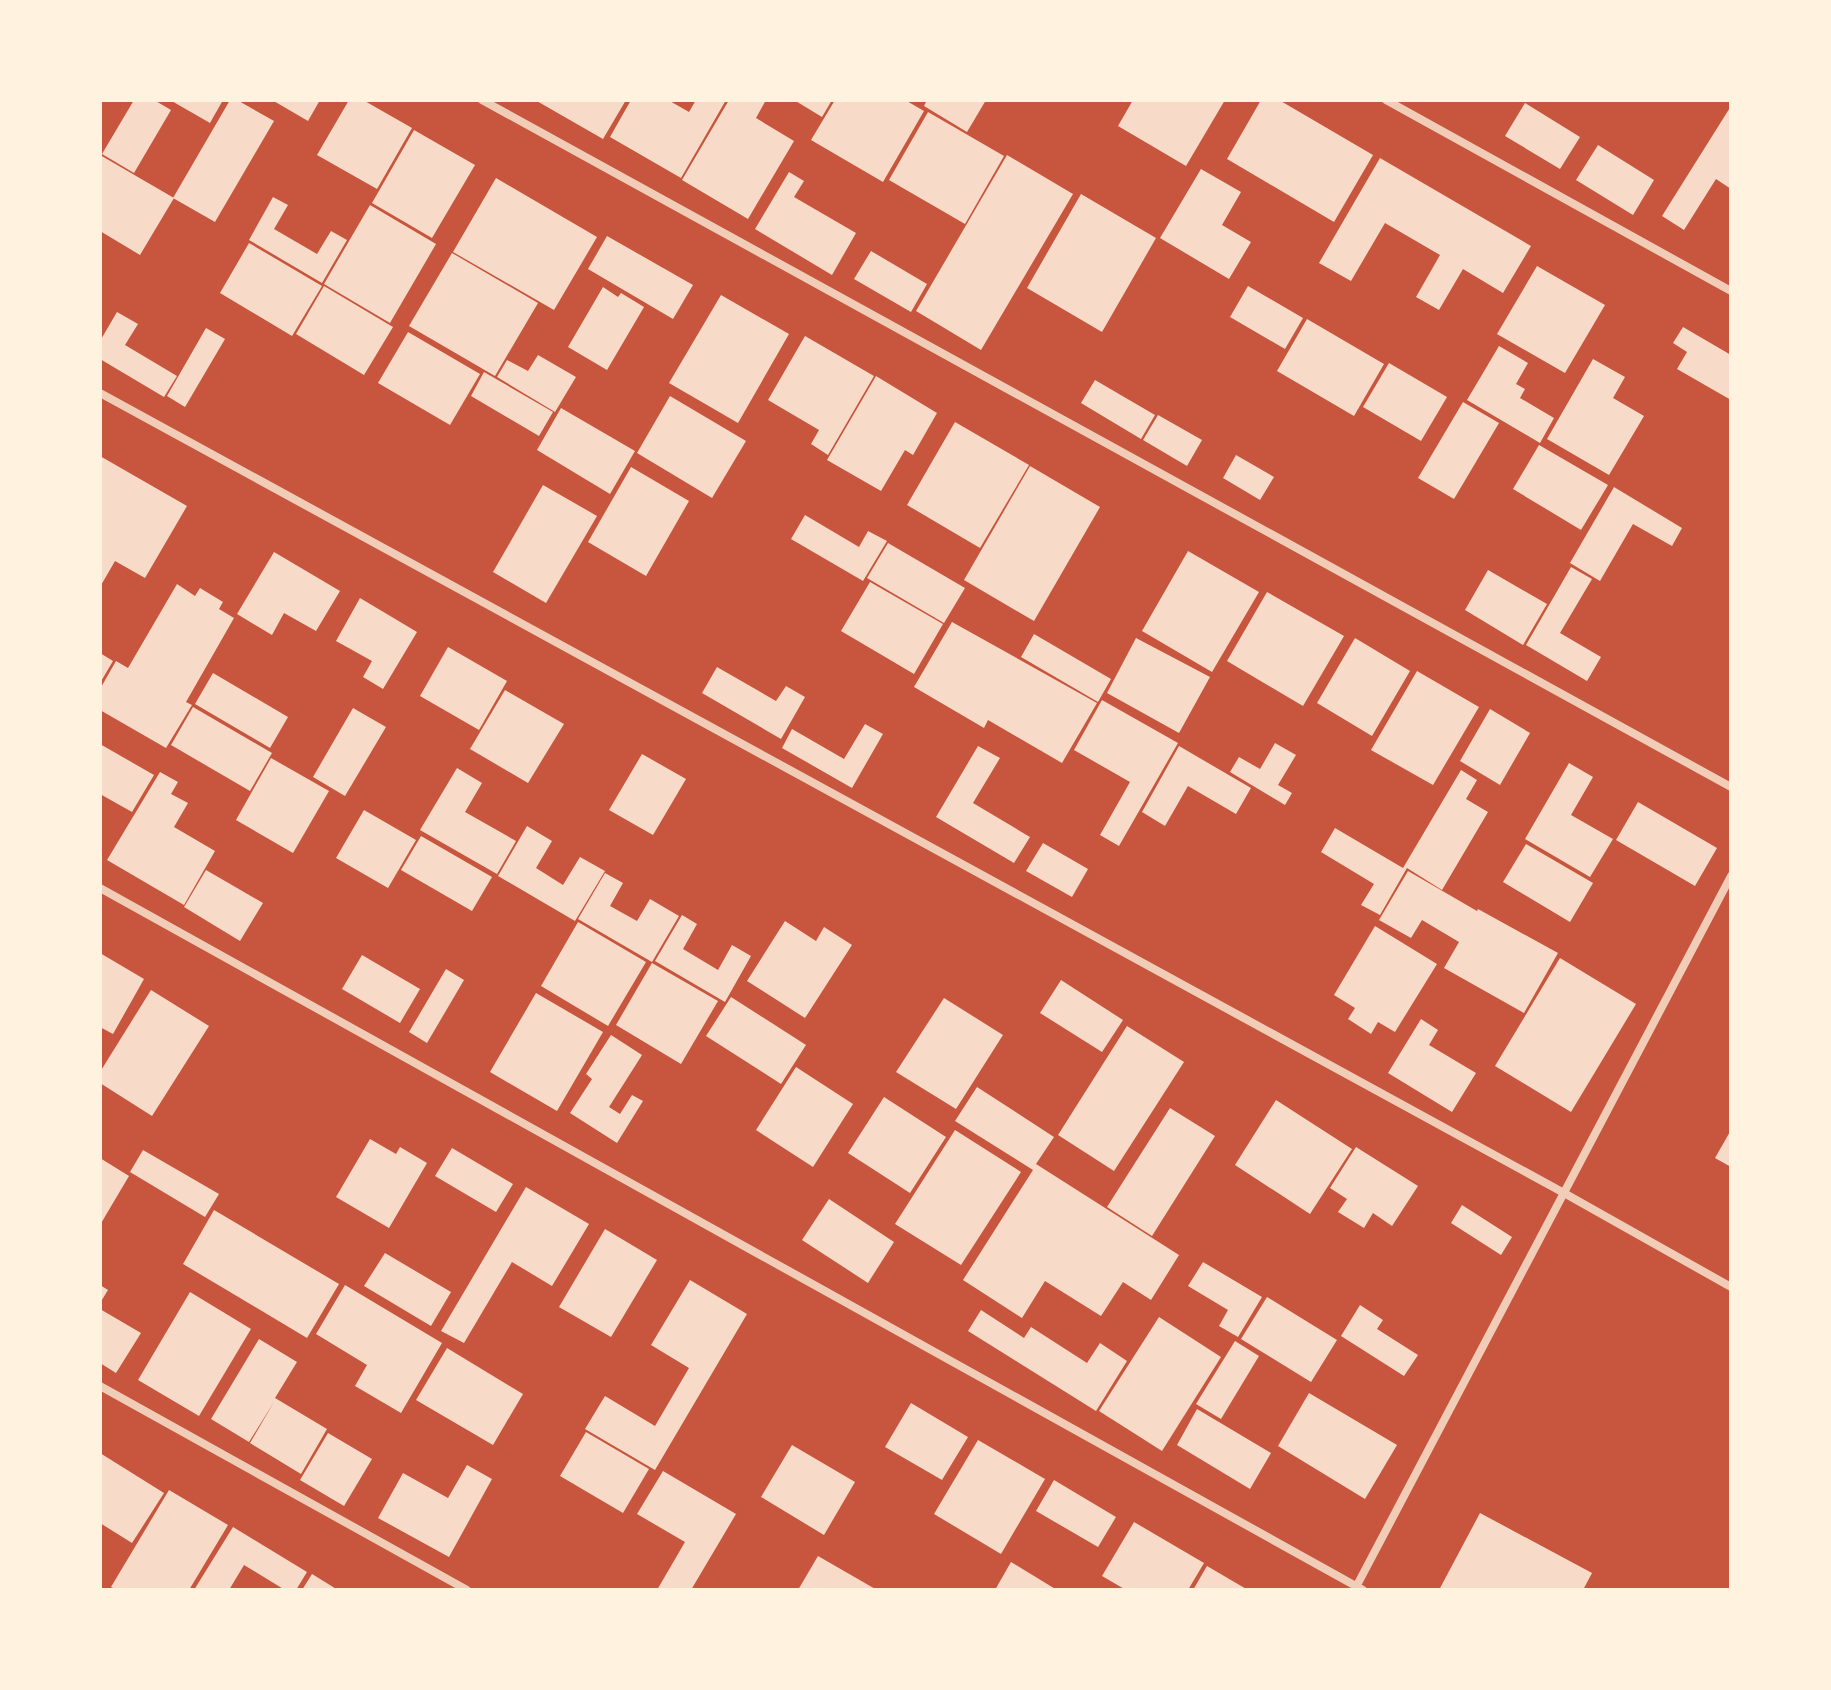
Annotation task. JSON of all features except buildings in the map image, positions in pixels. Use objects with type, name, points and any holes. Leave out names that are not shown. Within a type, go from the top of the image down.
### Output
[{"type":"street","points":[[482,100],[1731,787]]},
{"type":"street","points":[[1386,100],[1731,291]]},
{"type":"street","points":[[100,393],[1731,1287]]},
{"type":"street","points":[[100,888],[1358,1589],[1731,876]]},
{"type":"street","points":[[100,1386],[467,1590]]}]
